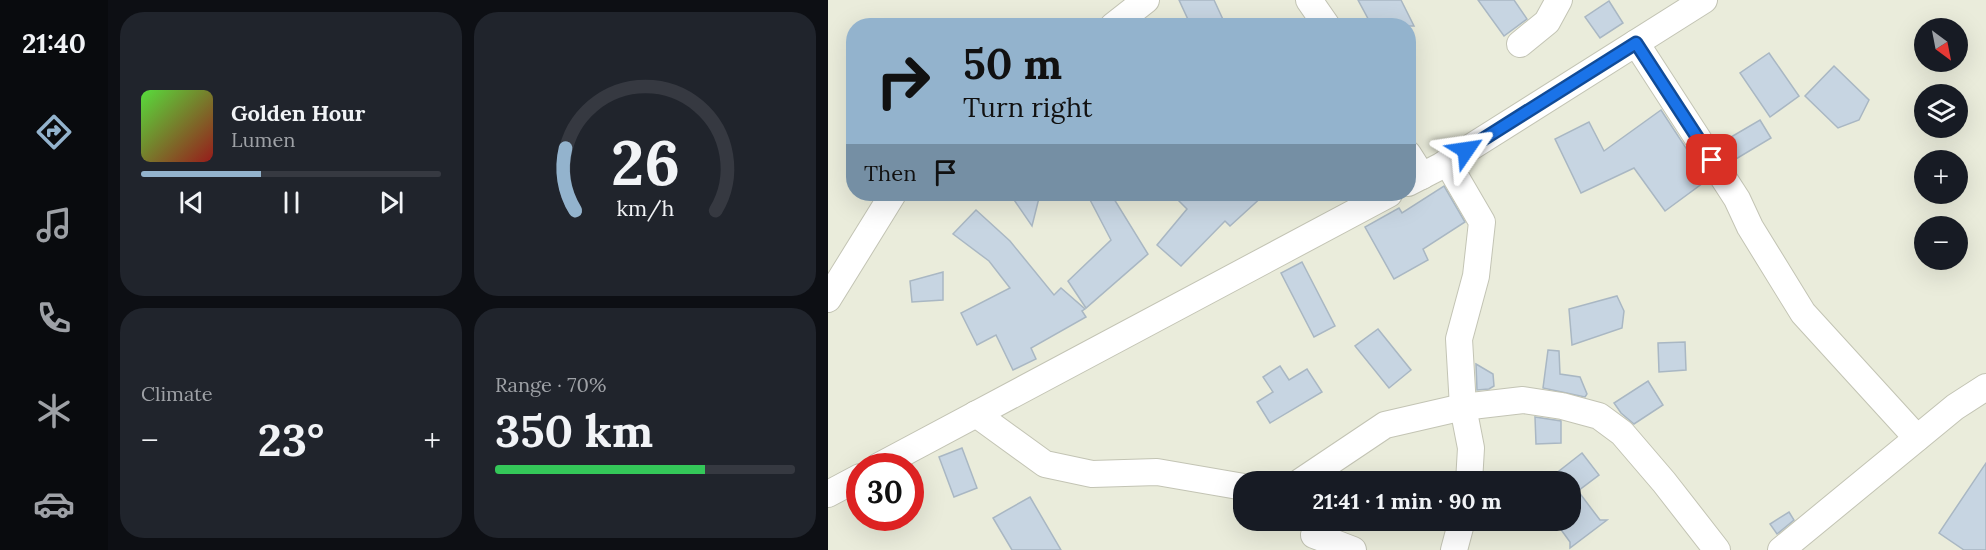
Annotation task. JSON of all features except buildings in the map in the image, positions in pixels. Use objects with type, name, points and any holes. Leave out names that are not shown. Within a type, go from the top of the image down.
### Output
[{"type":"street","points":[[1123,18],[1146,0]]},
{"type":"street","points":[[1309,0],[1321,18]]},
{"type":"street","points":[[1521,44],[1547,22],[1559,0]]},
{"type":"street","points":[[1416,178],[1447,162],[1704,0]]},
{"type":"street","points":[[1636,43],[1737,199],[1750,228],[1803,313],[1917,438]]},
{"type":"street","points":[[1447,162],[1482,222],[1476,276],[1459,339],[1463,407],[1472,448],[1470,471]]},
{"type":"street","points":[[828,299],[888,201]]},
{"type":"street","points":[[903,453],[1376,201]]},
{"type":"street","points":[[1781,550],[1955,407],[1986,387]]},
{"type":"street","points":[[1316,471],[1385,424],[1463,407],[1523,400],[1562,406],[1599,416],[1622,433],[1717,550]]},
{"type":"street","points":[[976,414],[1045,464],[1092,474],[1156,472],[1233,486]]},
{"type":"street","points":[[828,494],[846,484]]},
{"type":"street","points":[[1454,550],[1459,531]]},
{"type":"street","points":[[1312,535],[1353,550]]},
{"type":"route","points":[[1466,150],[1636,43],[1712,160]]}]
